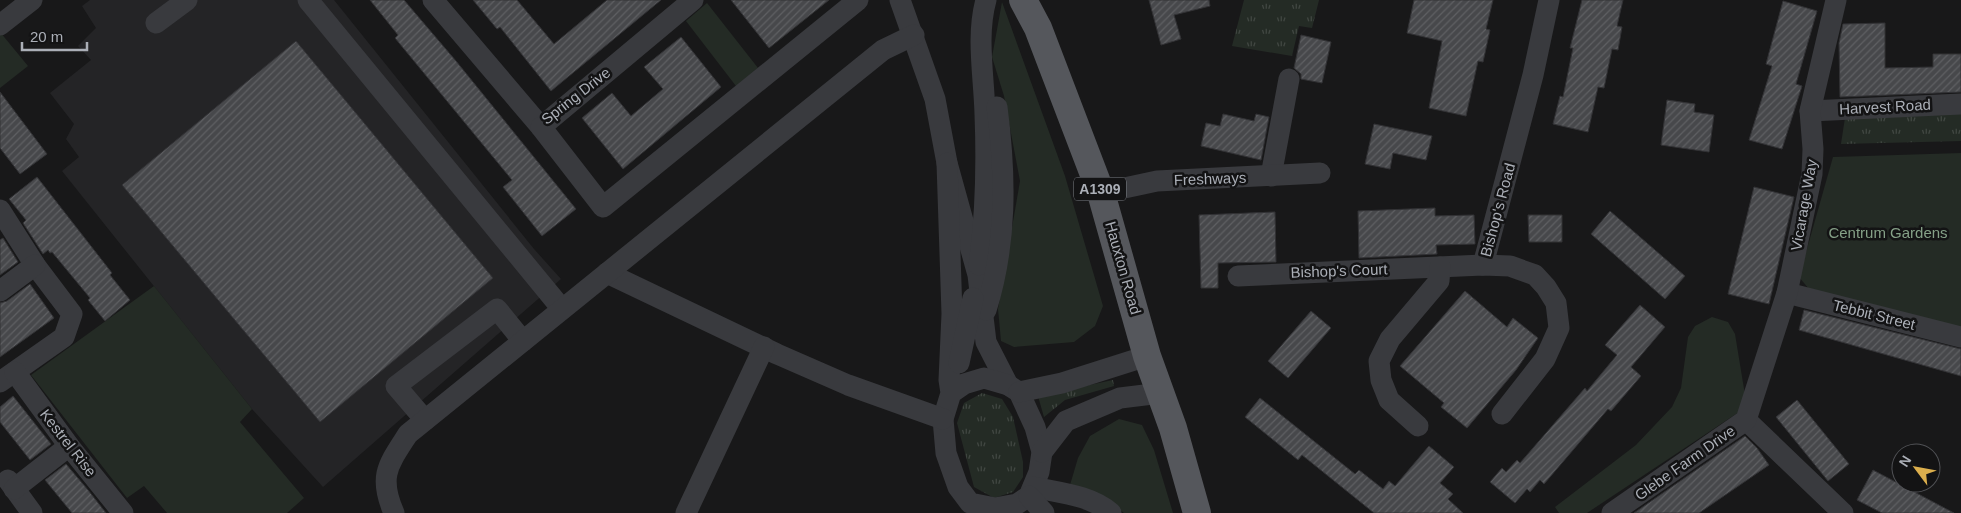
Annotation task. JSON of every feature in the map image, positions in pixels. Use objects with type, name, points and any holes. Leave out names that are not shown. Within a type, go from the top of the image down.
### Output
[{"type":"main road","name":"Hauxton Road","points":[[1023,0],[1038,28],[1101,193],[1147,356],[1173,428],[1197,513]]},
{"type":"street","points":[[0,25],[32,0]]},
{"type":"street","points":[[156,23],[187,0]]},
{"type":"street","points":[[308,0],[562,309]]},
{"type":"street","points":[[541,127],[603,207],[858,0]]},
{"type":"street","points":[[900,0],[914,35],[935,99],[947,163],[978,275],[986,342],[1035,427],[1042,452],[1039,472],[1022,502]]},
{"type":"street","points":[[986,0],[982,28],[987,166],[985,222],[978,275],[960,363],[950,387],[943,419],[946,453],[958,487],[969,508],[995,508],[1022,502],[1087,500],[1102,506],[1110,513]]},
{"type":"street","name":"Bishop's Road","points":[[1502,414],[1545,359],[1559,328],[1556,303],[1546,287],[1535,275],[1510,266],[1482,265],[1533,75],[1549,0]]},
{"type":"street","name":"Vicarage Way","points":[[1787,293],[1812,174],[1814,149],[1810,111],[1836,0]]},
{"type":"street","name":"Spring Drive","points":[[441,2],[541,127],[685,3]]},
{"type":"street","points":[[394,513],[388,500],[386,480],[388,464],[408,434],[883,50],[914,35]]},
{"type":"street","points":[[982,66],[997,105],[1004,187],[1003,230],[991,295],[983,322]]},
{"type":"street","points":[[1271,176],[1289,79]]},
{"type":"street","name":"Harvest Road","points":[[1810,111],[1961,104]]},
{"type":"street","points":[[947,163],[952,314],[950,387]]},
{"type":"street","name":"Freshways","points":[[1101,193],[1157,180],[1320,173]]},
{"type":"street","points":[[0,210],[35,265],[72,314],[64,337],[7,377]]},
{"type":"street","points":[[0,292],[35,265]]},
{"type":"street","name":"Bishop's Court","points":[[1238,276],[1482,265]]},
{"type":"street","points":[[1418,426],[1389,400],[1381,380],[1379,361],[1390,339],[1439,282],[1440,267]]},
{"type":"street","points":[[607,273],[848,385],[943,419]]},
{"type":"street","name":"Tebbit Street","points":[[1787,293],[1961,337]]},
{"type":"street","name":"Glebe Farm Drive","points":[[1612,513],[1746,420],[1787,293]]},
{"type":"street","points":[[425,420],[396,386],[497,309],[523,341]]},
{"type":"street","points":[[686,513],[764,347]]},
{"type":"street","points":[[950,387],[984,378],[1013,389],[1062,383],[1147,356]]},
{"type":"street","name":"Kestrel Rise","points":[[7,377],[69,446],[124,513]]},
{"type":"street","points":[[1042,452],[1066,421],[1120,398],[1161,393]]},
{"type":"street","points":[[1746,420],[1842,513]]},
{"type":"street","points":[[32,513],[11,484],[69,446]]},
{"type":"street","points":[[1022,502],[1044,513]]},
{"type":"shaded area","points":[[90,0],[334,0],[534,249],[561,279],[323,487],[252,409],[62,171],[79,157],[66,139],[74,124],[50,93],[91,60],[78,46],[96,28],[82,6]]},
{"type":"green space","points":[[1244,0],[1319,0],[1312,28],[1299,26],[1292,56],[1232,46]]},
{"type":"green space","points":[[1002,2],[1065,176],[1103,306],[1095,326],[1074,342],[1014,347],[1001,341],[998,309],[1020,181],[1004,96],[992,57]]},
{"type":"green space","points":[[707,3],[758,68],[736,86],[686,21]]},
{"type":"green space","points":[[0,32],[28,66],[0,88]]},
{"type":"green space","points":[[1961,113],[1961,141],[1841,144],[1845,118]]},
{"type":"green space","name":"Centrum Gardens","points":[[1961,153],[1961,329],[1809,289],[1799,277],[1833,157]]},
{"type":"green space","points":[[154,286],[252,409],[240,422],[304,498],[287,513],[167,513],[144,486],[127,498],[31,375]]},
{"type":"green space","points":[[1712,317],[1728,322],[1735,334],[1746,401],[1742,410],[1587,513],[1559,513],[1555,507],[1636,445],[1672,407],[1681,388],[1688,337],[1695,326]]},
{"type":"green space","points":[[1113,380],[1114,386],[1065,400],[1044,417],[1038,396]]},
{"type":"green space","points":[[982,393],[1002,399],[1013,417],[1023,462],[1023,477],[1013,492],[994,498],[974,487],[957,423],[964,403]]},
{"type":"green space","points":[[1119,419],[1142,425],[1154,450],[1173,513],[1124,513],[1102,496],[1070,485],[1078,458],[1090,436]]},
{"type":"building","points":[[370,0],[404,0],[576,209],[542,236],[503,187],[512,180],[395,38],[398,35]]},
{"type":"building","points":[[473,0],[517,0],[554,44],[607,0],[661,0],[551,91],[500,27],[497,29]]},
{"type":"building","points":[[731,0],[829,0],[769,48]]},
{"type":"building","points":[[1149,0],[1209,0],[1210,6],[1174,15],[1181,39],[1161,45]]},
{"type":"building","points":[[1414,0],[1493,0],[1486,29],[1490,30],[1483,62],[1478,61],[1466,116],[1429,108],[1442,41],[1407,33]]},
{"type":"building","points":[[1582,0],[1623,0],[1617,26],[1622,27],[1618,50],[1612,49],[1604,88],[1598,87],[1588,132],[1553,124],[1560,96],[1563,97],[1573,48],[1570,48]]},
{"type":"building","points":[[1783,1],[1817,11],[1796,84],[1802,86],[1782,149],[1749,140],[1772,66],[1766,64]]},
{"type":"building","points":[[1885,23],[1885,68],[1933,67],[1933,54],[1961,54],[1961,92],[1840,97],[1839,43],[1843,24]]},
{"type":"building","points":[[1301,35],[1331,42],[1322,83],[1301,79],[1301,74],[1294,68]]},
{"type":"building","points":[[681,37],[721,87],[623,169],[582,118],[612,93],[631,116],[663,89],[644,67]]},
{"type":"building","points":[[296,41],[493,278],[320,422],[122,185]]},
{"type":"building","points":[[0,92],[47,154],[20,174],[0,148]]},
{"type":"building","points":[[1667,100],[1695,104],[1694,112],[1714,115],[1709,152],[1661,145]]},
{"type":"building","points":[[1223,114],[1254,121],[1256,114],[1269,117],[1261,160],[1201,146],[1206,123],[1220,126]]},
{"type":"building","points":[[1374,124],[1432,136],[1426,160],[1393,153],[1390,169],[1365,164]]},
{"type":"building","points":[[37,177],[112,273],[110,275],[130,300],[105,321],[88,300],[90,298],[52,252],[50,253],[48,250],[43,254],[23,223],[26,220],[9,199]]},
{"type":"building","points":[[1754,187],[1794,197],[1769,304],[1728,294]]},
{"type":"building","points":[[1435,208],[1435,216],[1474,215],[1475,244],[1436,245],[1437,254],[1359,258],[1358,211]]},
{"type":"building","points":[[1610,211],[1685,276],[1665,299],[1591,234]]},
{"type":"building","points":[[1275,212],[1276,262],[1218,263],[1218,288],[1201,288],[1199,215]]},
{"type":"building","points":[[1528,215],[1562,215],[1562,242],[1529,242]]},
{"type":"building","points":[[3,238],[18,262],[0,275],[0,240]]},
{"type":"building","points":[[30,284],[54,318],[0,357],[0,303],[7,301]]},
{"type":"building","points":[[1465,291],[1507,327],[1513,318],[1538,338],[1516,370],[1467,428],[1441,407],[1444,403],[1400,366]]},
{"type":"building","points":[[1640,305],[1665,327],[1631,367],[1641,376],[1611,411],[1608,409],[1544,484],[1540,480],[1530,492],[1527,489],[1515,503],[1490,482],[1502,468],[1506,472],[1517,460],[1520,463],[1585,388],[1587,391],[1617,355],[1605,345]]},
{"type":"building","points":[[1804,310],[1961,349],[1961,376],[1799,330]]},
{"type":"building","points":[[1311,311],[1331,328],[1288,378],[1268,361]]},
{"type":"building","points":[[13,396],[51,444],[30,460],[0,422],[0,407]]},
{"type":"building","points":[[1260,398],[1355,474],[1359,470],[1383,489],[1389,481],[1395,486],[1429,446],[1454,467],[1440,483],[1453,494],[1448,499],[1463,513],[1374,513],[1302,455],[1298,460],[1245,417]]},
{"type":"building","points":[[1797,400],[1849,464],[1828,481],[1776,417]]},
{"type":"building","points":[[1745,436],[1757,448],[1769,465],[1699,513],[1634,513]]},
{"type":"building","points":[[66,464],[106,513],[72,513],[45,480]]},
{"type":"building","points":[[1873,470],[1891,480],[1891,493],[1916,493],[1954,513],[1882,513],[1857,500]]}]
